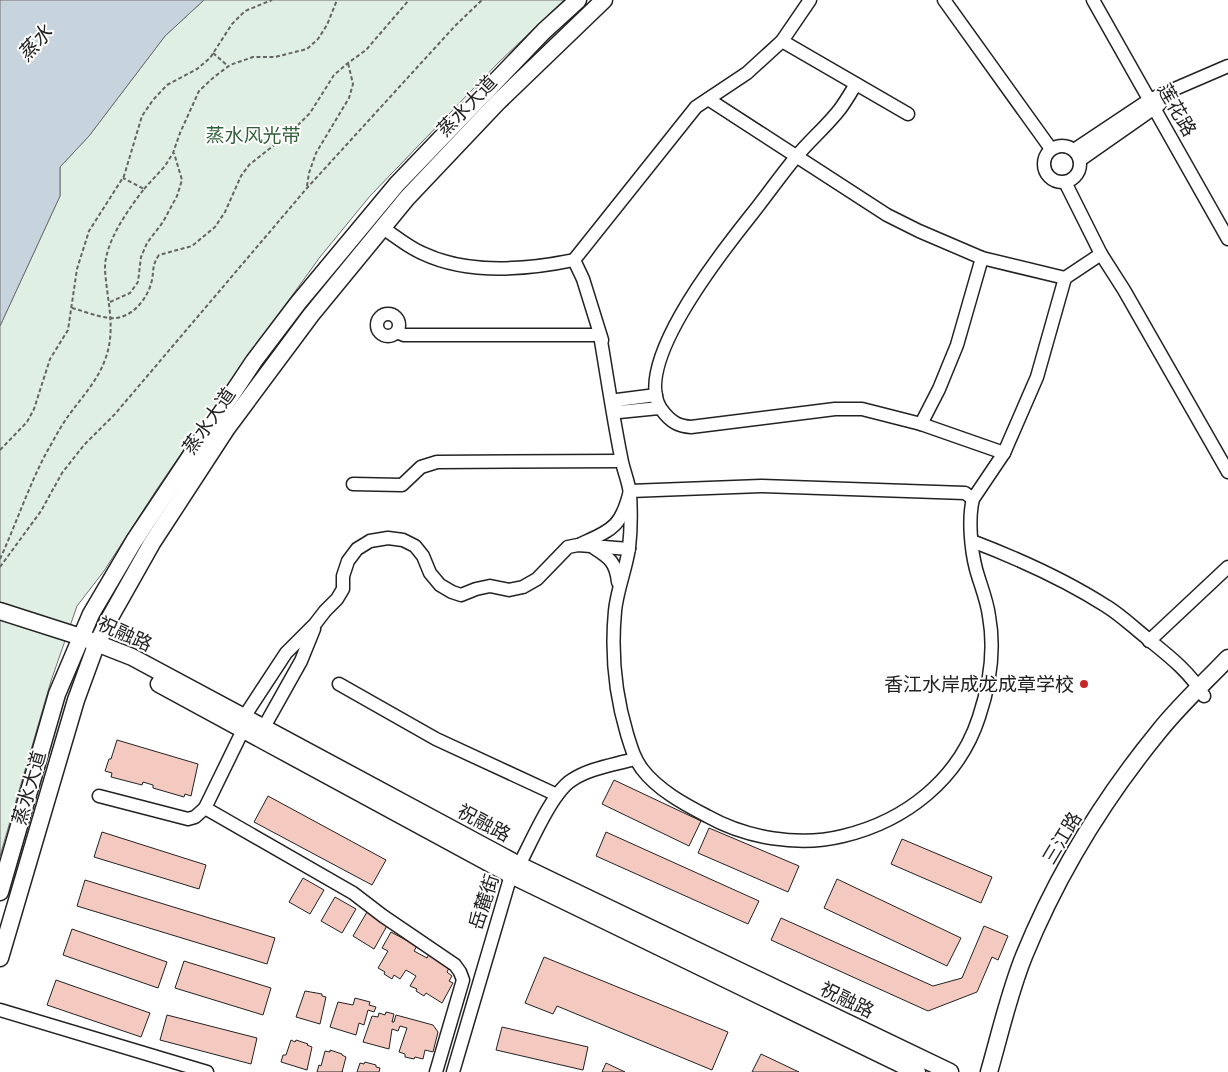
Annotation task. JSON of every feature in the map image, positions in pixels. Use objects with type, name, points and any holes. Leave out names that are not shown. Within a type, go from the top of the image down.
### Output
[{"type":"main road","name":"蒸水大道","points":[[0,892],[57,694],[92,614],[134,541],[254,361],[298,303],[398,184],[544,31],[578,0]]},
{"type":"main road","name":"蒸水大道","points":[[0,958],[76,700],[108,621],[152,543],[227,428],[311,315],[407,198],[497,102],[604,0]]},
{"type":"main road","name":"祝融路","points":[[0,611],[96,647],[132,657],[244,723],[516,873],[917,1072]]},
{"type":"main road","name":"祝融路","points":[[0,618],[79,640]]},
{"type":"main road","name":"三江路","points":[[999,1072],[1032,963],[1050,918],[1086,852],[1126,788],[1228,658]]},
{"type":"main road","name":"三江路","points":[[989,1072],[1023,958],[1043,912],[1079,847],[1120,783],[1161,728],[1200,692],[1228,672]]},
{"type":"main road","name":"祝融路","points":[[244,723],[264,728],[516,873],[950,1072]]},
{"type":"street","points":[[383,228],[421,253],[449,264],[475,268],[512,267],[574,260],[696,107],[747,73],[782,41],[810,0]]},
{"type":"street","points":[[944,0],[1051,149]]},
{"type":"street","name":"莲花路","points":[[1092,0],[1228,223]]},
{"type":"street","name":"莲花路","points":[[1101,0],[1228,239]]},
{"type":"street","points":[[782,41],[908,114]]},
{"type":"street","points":[[1077,155],[1155,102],[1228,66]]},
{"type":"street","points":[[1155,102],[1228,74]]},
{"type":"street","points":[[856,84],[840,109],[796,157],[704,276],[674,328],[662,354],[657,372],[657,401],[678,426],[691,427],[835,409],[862,408],[921,424],[1004,452]]},
{"type":"street","points":[[708,99],[887,215],[920,232],[982,258],[1064,278]]},
{"type":"street","points":[[1063,146],[1077,155],[1080,166],[1076,177],[1065,182],[1053,180],[1045,171],[1044,159],[1051,149],[1063,146]]},
{"type":"street","points":[[1065,182],[1100,254],[1124,290],[1228,472]]},
{"type":"street","points":[[574,260],[583,279],[611,370],[621,461],[630,491],[629,549],[615,611],[614,667],[620,712],[634,759],[660,787],[716,822],[770,838],[803,841],[836,838],[865,831],[895,817],[944,780],[966,747],[979,718],[992,659],[989,613],[975,566],[971,506],[973,499],[1004,452],[1037,377],[1064,278],[1100,254]]},
{"type":"street","points":[[921,424],[939,389],[957,345],[982,258]]},
{"type":"street","points":[[397,332],[404,335],[600,335]]},
{"type":"street","points":[[616,407],[657,401]]},
{"type":"street","points":[[353,484],[402,485],[422,467],[437,462],[621,461]]},
{"type":"street","points":[[630,491],[761,486],[965,493],[973,499]]},
{"type":"street","points":[[578,545],[603,534],[613,527],[626,510],[630,491]]},
{"type":"street","points":[[99,796],[188,819],[195,817],[205,808],[244,723],[286,653],[316,624],[340,594],[343,589],[348,561],[357,549],[370,541],[388,538],[403,540],[414,546],[422,556],[430,573],[440,585],[461,596],[476,588],[490,586],[508,590],[523,587],[537,579],[568,547],[606,540],[618,533],[630,522]]},
{"type":"street","points":[[972,541],[1028,564],[1065,582],[1108,607],[1184,669],[1200,692]]},
{"type":"street","points":[[578,545],[629,549]]},
{"type":"street","points":[[592,546],[613,562],[617,572],[618,593]]},
{"type":"street","points":[[1149,640],[1228,567]]},
{"type":"street","points":[[264,728],[301,661],[316,624]]},
{"type":"street","points":[[339,684],[436,739],[557,795]]},
{"type":"street","points":[[516,873],[557,795],[570,781],[584,773],[634,759]]},
{"type":"street","points":[[205,808],[353,893],[382,916],[455,965],[463,980],[436,1072]]},
{"type":"street","name":"岳麓街","points":[[453,1072],[516,873]]},
{"type":"street","name":"岳麓街","points":[[460,1072],[516,873]]},
{"type":"street","points":[[0,1010],[207,1072]]},
{"type":"path","points":[[0,450],[27,422],[34,409],[50,359],[68,330],[77,269],[89,231],[123,178],[132,154],[142,116],[167,85],[197,69],[210,58],[232,24],[245,11],[272,0]]},
{"type":"path","points":[[0,559],[33,481],[52,442],[94,380],[106,358],[110,339],[110,302],[105,269],[108,252],[114,237],[144,189],[174,153],[180,133],[200,90],[228,66],[253,57],[275,57],[307,48],[318,39],[327,25],[337,0]]},
{"type":"path","points":[[72,308],[110,318],[130,313],[138,307],[147,293],[152,279],[154,262],[159,254],[192,246],[215,227],[225,212],[241,176],[249,165],[293,130],[310,113],[334,75],[366,50],[409,0]]},
{"type":"path","points":[[0,567],[41,511],[62,473],[84,444],[116,414],[307,188],[454,27],[482,0]]},
{"type":"path","points":[[213,53],[228,66]]},
{"type":"path","points":[[307,188],[309,173],[316,153],[349,98],[353,84],[348,63]]},
{"type":"path","points":[[110,302],[130,293],[138,282],[141,256],[147,243],[163,222],[177,196],[182,180],[174,153]]},
{"type":"path","points":[[123,178],[144,189]]},
{"type":"green space","name":"蒸水风光带","points":[[204,0],[564,0],[498,63],[370,196],[320,257],[239,369],[104,571],[77,606],[51,681],[0,856],[0,326],[60,196],[60,167],[89,136],[165,36]]},
{"type":"water","name":"蒸水","points":[[0,0],[204,0],[165,36],[89,136],[60,167],[60,196],[0,326]]},
{"type":"building","points":[[117,740],[198,764],[191,796],[185,794],[184,797],[153,788],[153,785],[143,782],[142,785],[111,777],[112,773],[105,771]]},
{"type":"building","points":[[614,780],[701,821],[689,846],[602,804]]},
{"type":"building","points":[[268,796],[386,860],[372,885],[254,822]]},
{"type":"building","points":[[709,828],[799,866],[788,892],[698,853]]},
{"type":"building","points":[[102,832],[206,865],[199,889],[94,857]]},
{"type":"building","points":[[606,832],[759,901],[748,924],[596,856]]},
{"type":"building","points":[[902,839],[992,877],[981,903],[891,864]]},
{"type":"building","points":[[303,878],[324,890],[310,914],[289,902]]},
{"type":"building","points":[[837,879],[961,938],[947,966],[824,908]]},
{"type":"building","points":[[85,880],[275,938],[267,964],[77,906]]},
{"type":"building","points":[[335,897],[356,909],[342,933],[321,921]]},
{"type":"building","points":[[367,912],[388,924],[374,949],[353,936]]},
{"type":"building","points":[[781,918],[933,986],[962,978],[984,926],[1008,936],[998,960],[992,957],[977,992],[928,1011],[771,940]]},
{"type":"building","points":[[72,929],[167,962],[158,988],[63,955]]},
{"type":"building","points":[[391,932],[417,946],[414,951],[427,958],[429,954],[450,966],[447,972],[452,976],[449,981],[453,983],[442,1003],[426,993],[424,996],[416,991],[417,989],[410,986],[416,976],[406,970],[400,979],[394,975],[392,979],[378,968],[388,951],[382,948]]},
{"type":"building","points":[[544,957],[728,1032],[712,1070],[557,1006],[553,1014],[525,1003]]},
{"type":"building","points":[[184,961],[271,988],[263,1015],[175,988]]},
{"type":"building","points":[[56,980],[150,1013],[141,1037],[47,1005]]},
{"type":"building","points":[[305,991],[322,994],[322,996],[326,997],[320,1024],[296,1017]]},
{"type":"building","points":[[355,998],[370,1002],[369,1005],[376,1007],[374,1012],[368,1010],[364,1025],[359,1023],[356,1035],[330,1027],[338,1002],[353,1005]]},
{"type":"building","points":[[386,1012],[394,1014],[392,1022],[394,1022],[396,1015],[433,1025],[438,1032],[433,1052],[425,1050],[423,1059],[405,1057],[405,1054],[399,1052],[407,1028],[400,1026],[398,1031],[392,1029],[389,1049],[363,1042],[372,1016],[378,1017],[379,1013],[385,1015]]},
{"type":"building","points":[[167,1015],[257,1038],[251,1064],[160,1040]]},
{"type":"building","points":[[502,1027],[588,1047],[583,1070],[496,1050]]},
{"type":"building","points":[[291,1040],[308,1044],[312,1047],[307,1070],[281,1062],[283,1055],[286,1055]]},
{"type":"building","points":[[330,1050],[346,1057],[342,1072],[317,1072],[319,1065],[321,1066],[325,1051],[330,1052]]},
{"type":"building","points":[[761,1054],[799,1072],[752,1072]]},
{"type":"building","points":[[365,1062],[376,1065],[376,1067],[380,1068],[379,1072],[357,1072],[360,1063],[364,1064]]},
{"type":"building","points":[[606,1063],[625,1072],[602,1072]]},
{"type":"place","name":"香江水岸成龙成章学校","points":[[1084,684]]}]
